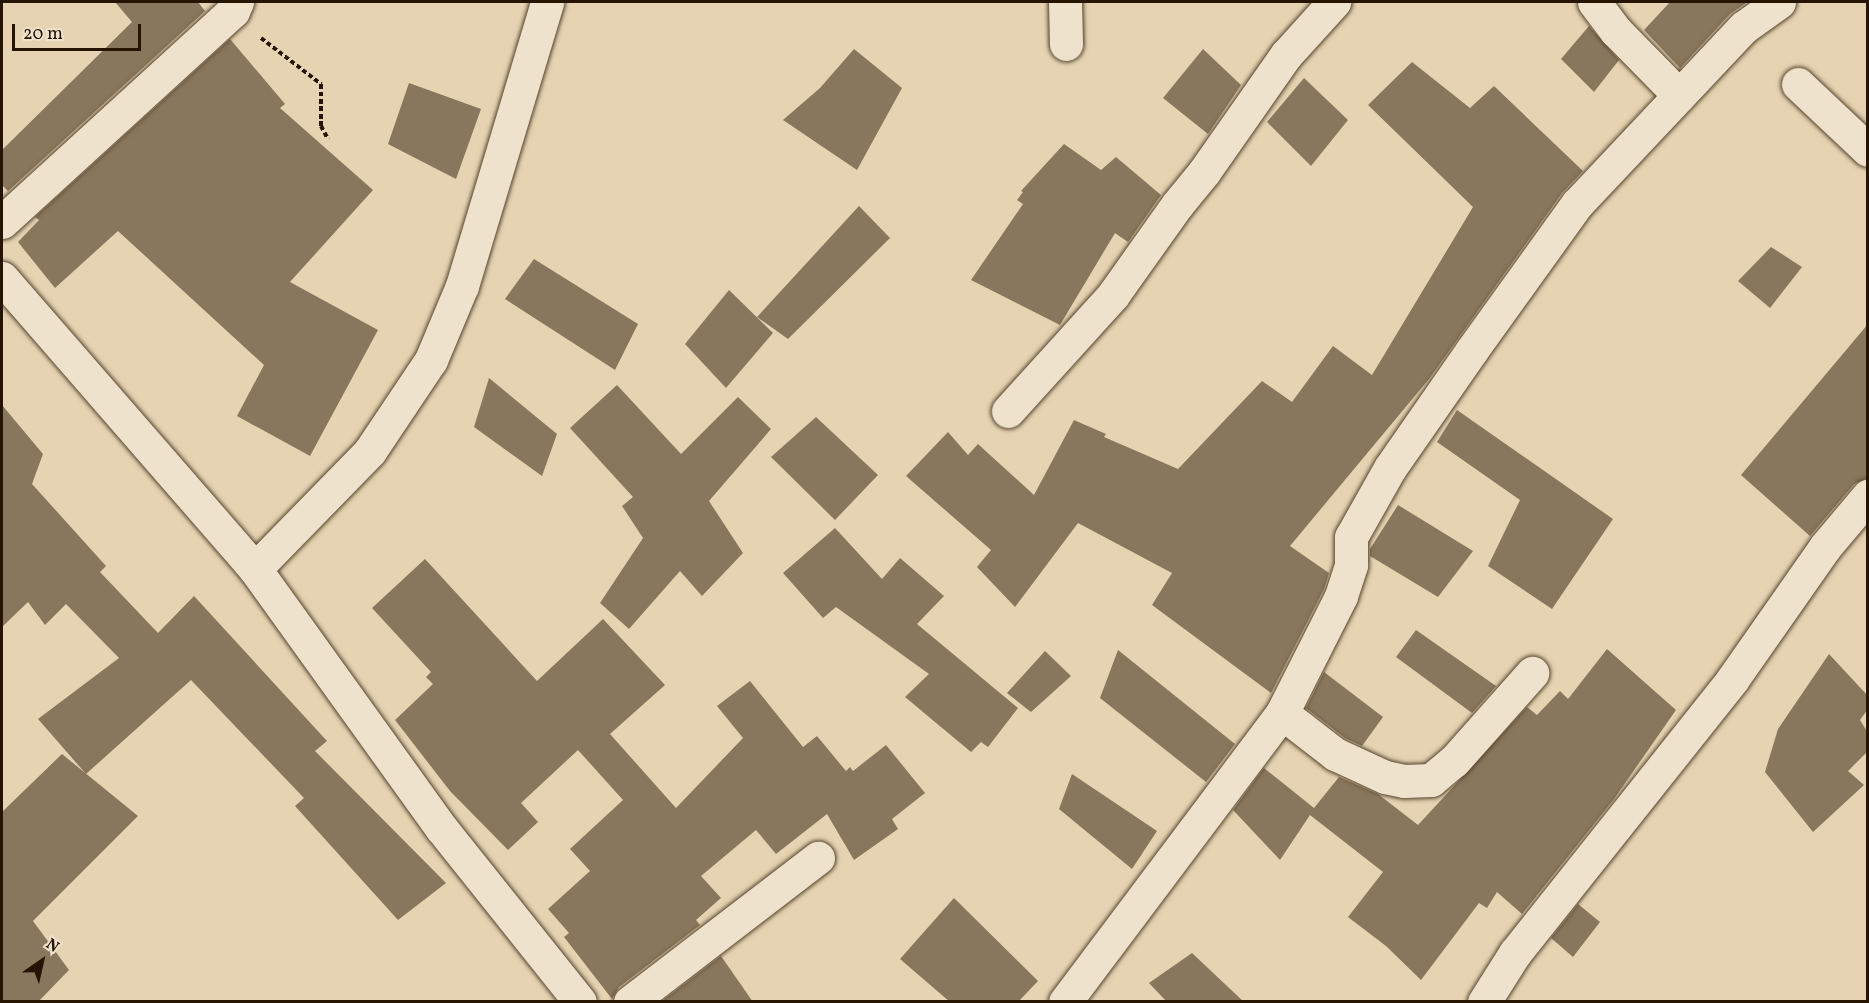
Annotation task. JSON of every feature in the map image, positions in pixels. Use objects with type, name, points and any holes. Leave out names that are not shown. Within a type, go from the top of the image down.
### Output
[{"type":"street","points":[[255,569],[370,451],[431,360],[462,286],[548,2]]},
{"type":"street","points":[[1065,2],[1066,44]]},
{"type":"street","points":[[1008,411],[1113,295],[1177,205],[1204,172],[1286,55],[1334,2]]},
{"type":"street","points":[[1594,2],[1616,32],[1679,95]]},
{"type":"street","points":[[1065,1002],[1282,713],[1341,596],[1351,565],[1351,537],[1390,468],[1577,204],[1753,19],[1779,2]]},
{"type":"street","points":[[2,222],[233,8]]},
{"type":"street","points":[[1798,84],[1868,150]]},
{"type":"street","points":[[2,278],[255,569],[442,829],[580,1002]]},
{"type":"street","points":[[1484,1002],[1515,953],[1732,680],[1825,547],[1868,496]]},
{"type":"street","points":[[1282,713],[1335,754],[1385,777],[1431,780],[1454,761],[1532,674]]},
{"type":"street","points":[[630,1002],[818,858]]},
{"type":"path","points":[[233,8],[321,84],[321,126],[328,139]]},
{"type":"building","points":[[115,2],[198,2],[205,11],[8,191],[2,185],[2,150],[132,22]]},
{"type":"building","points":[[1670,2],[1747,2],[1730,14],[1680,68],[1644,30]]},
{"type":"building","points":[[1589,26],[1619,60],[1594,92],[1561,59]]},
{"type":"building","points":[[230,39],[285,104],[280,108],[373,190],[290,282],[378,330],[310,456],[237,416],[264,365],[118,231],[55,288],[18,242],[39,220],[35,217]]},
{"type":"building","points":[[854,49],[902,88],[857,170],[783,120],[820,88]]},
{"type":"building","points":[[1203,49],[1241,85],[1208,134],[1163,98]]},
{"type":"building","points":[[1412,62],[1470,108],[1494,86],[1583,171],[1562,193],[1429,379],[1290,546],[1329,573],[1324,589],[1271,693],[1152,605],[1172,573],[1078,523],[1015,607],[977,567],[991,550],[906,476],[948,432],[968,455],[978,444],[1034,495],[1074,420],[1106,434],[1104,437],[1178,469],[1262,381],[1292,402],[1333,346],[1372,375],[1473,207],[1368,105]]},
{"type":"building","points":[[1304,78],[1348,120],[1311,166],[1267,122]]},
{"type":"building","points":[[409,83],[481,109],[456,179],[388,144]]},
{"type":"building","points":[[1064,144],[1101,170],[1116,157],[1161,195],[1128,242],[1115,233],[1060,325],[971,280],[1023,204],[1017,200],[1023,192],[1021,191]]},
{"type":"building","points":[[859,206],[890,238],[788,339],[757,317]]},
{"type":"building","points":[[1771,247],[1802,267],[1770,308],[1738,281]]},
{"type":"building","points":[[534,259],[638,324],[615,370],[505,299]]},
{"type":"building","points":[[729,290],[773,333],[726,388],[685,344]]},
{"type":"building","points":[[1868,324],[1868,478],[1854,484],[1810,536],[1741,475]]},
{"type":"building","points":[[489,378],[557,434],[542,476],[474,427]]},
{"type":"building","points":[[617,385],[681,454],[738,397],[771,429],[709,501],[743,553],[702,596],[680,571],[629,629],[600,603],[643,538],[622,506],[633,497],[570,428]]},
{"type":"building","points":[[2,405],[43,454],[32,484],[106,566],[100,572],[158,633],[194,596],[327,741],[315,751],[446,883],[398,920],[295,806],[304,798],[191,680],[86,774],[38,719],[119,658],[66,604],[45,625],[28,602],[2,627]]},
{"type":"building","points":[[1457,410],[1613,519],[1552,609],[1488,566],[1520,500],[1437,442]]},
{"type":"building","points":[[816,417],[878,475],[835,520],[771,457]]},
{"type":"building","points":[[1398,505],[1473,551],[1438,597],[1370,556],[1370,549]]},
{"type":"building","points":[[835,528],[882,579],[900,558],[944,596],[917,624],[1018,708],[988,747],[981,742],[971,752],[905,697],[929,674],[836,607],[823,618],[783,573]]},
{"type":"building","points":[[425,559],[537,681],[603,619],[665,685],[610,734],[676,808],[743,738],[717,706],[750,681],[803,747],[817,736],[846,771],[850,767],[853,771],[886,745],[925,793],[892,819],[898,829],[854,860],[827,814],[776,854],[756,830],[701,876],[721,898],[696,920],[700,925],[619,987],[612,999],[564,937],[569,933],[548,909],[590,871],[570,849],[623,800],[578,750],[521,803],[538,822],[508,850],[450,791],[395,720],[433,684],[426,677],[431,672],[372,608]]},
{"type":"building","points":[[1416,630],[1496,686],[1472,713],[1396,657]]},
{"type":"building","points":[[1607,649],[1676,710],[1614,799],[1522,914],[1497,892],[1487,908],[1479,903],[1421,980],[1386,946],[1348,917],[1383,872],[1310,815],[1280,860],[1233,810],[1264,768],[1314,808],[1339,777],[1378,794],[1418,825],[1527,707],[1537,715],[1560,691],[1568,699]]},
{"type":"building","points":[[1118,650],[1235,744],[1206,782],[1100,698]]},
{"type":"building","points":[[1045,651],[1071,676],[1031,712],[1007,693]]},
{"type":"building","points":[[1829,654],[1868,696],[1868,709],[1860,720],[1868,733],[1868,751],[1848,771],[1864,785],[1813,832],[1765,772],[1778,729]]},
{"type":"building","points":[[1324,672],[1383,717],[1362,746],[1345,738],[1306,708]]},
{"type":"building","points":[[62,754],[138,816],[33,921],[69,970],[38,1002],[2,1002],[2,812]]},
{"type":"building","points":[[1072,774],[1157,831],[1132,869],[1059,809]]},
{"type":"building","points":[[954,898],[1038,981],[1018,1002],[950,1002],[900,959]]},
{"type":"building","points":[[1578,904],[1600,922],[1573,957],[1551,938]]},
{"type":"building","points":[[1192,953],[1244,1002],[1167,1002],[1149,983]]},
{"type":"building","points":[[721,956],[753,1002],[661,1002]]}]
